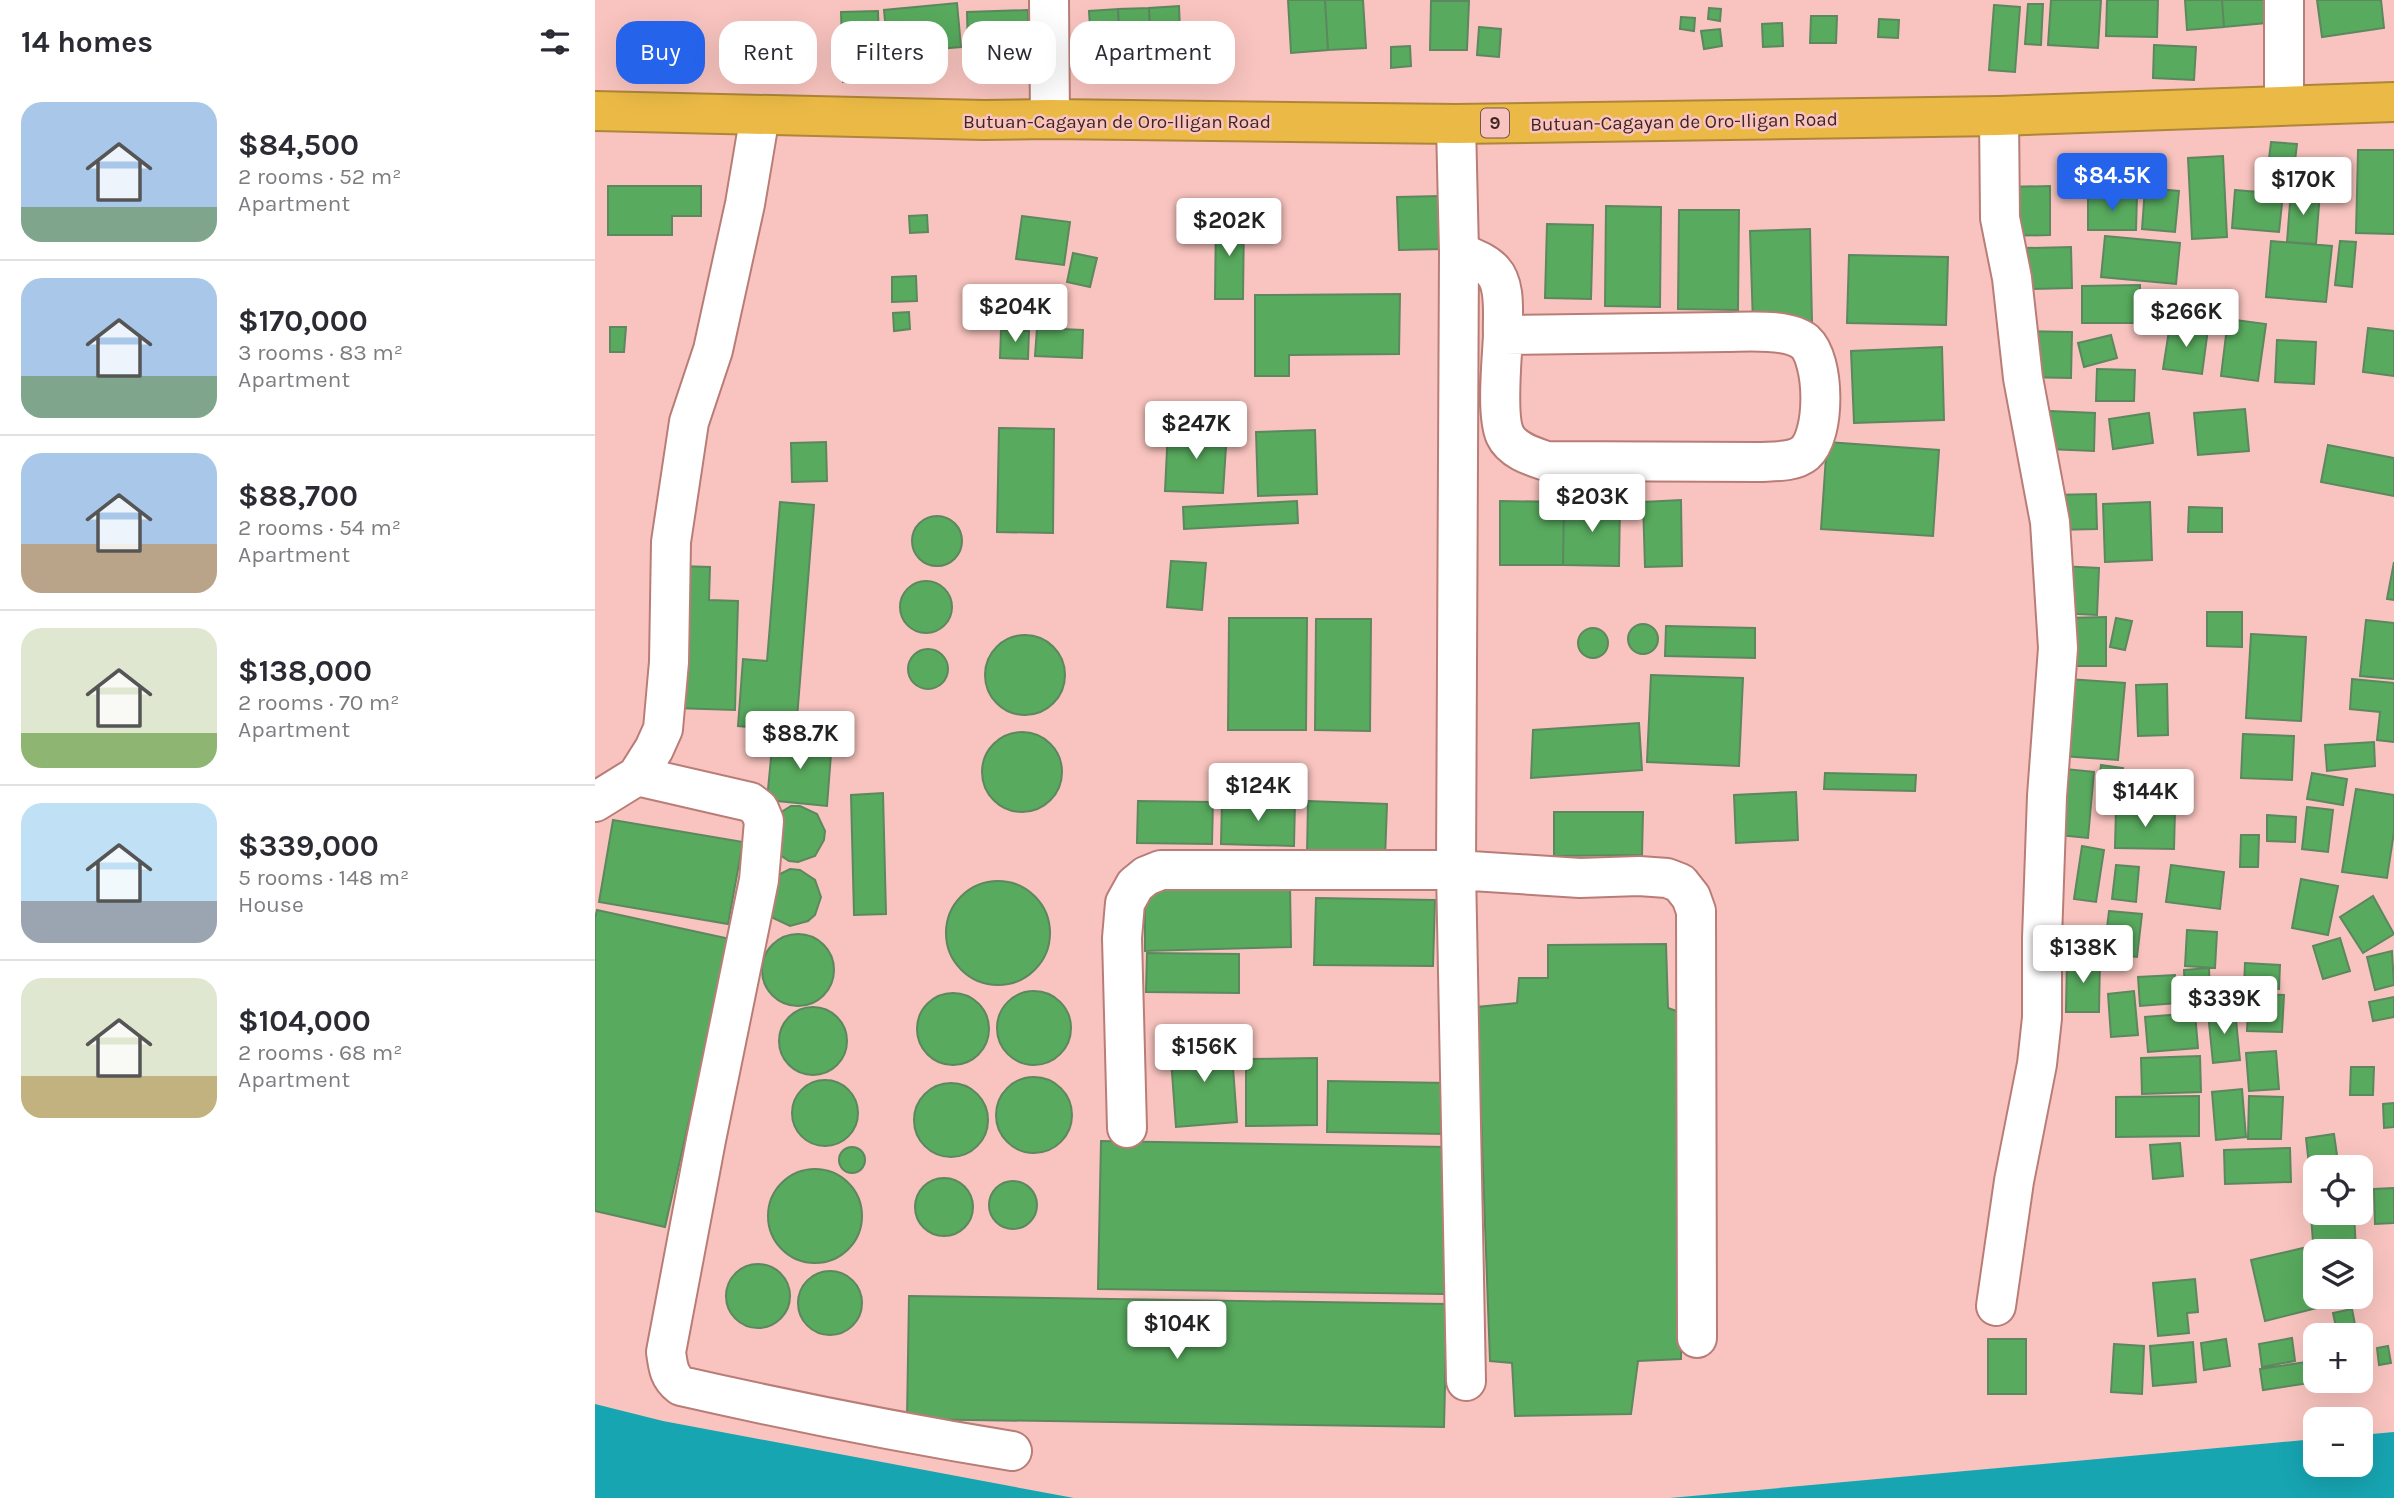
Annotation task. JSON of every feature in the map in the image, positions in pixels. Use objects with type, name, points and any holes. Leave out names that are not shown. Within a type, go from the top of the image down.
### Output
[{"type":"highway","name":"Butuan-Cagayan de Oro-Iligan Road","points":[[595,111],[984,120],[1050,118],[1456,124],[1999,116],[2394,102]]},
{"type":"street","points":[[1049,0],[1050,118]]},
{"type":"street","points":[[2284,0],[2284,104]]},
{"type":"street","points":[[595,802],[637,776],[663,729],[669,662],[671,542],[689,422],[713,350],[745,204],[760,115]]},
{"type":"street","points":[[1996,1306],[2014,1181],[2037,1064],[2042,1018],[2047,796],[2057,648],[2050,522],[2024,378],[2012,278],[2000,218],[1999,116]]},
{"type":"street","points":[[1456,124],[1459,252],[1456,870],[1466,1381]]},
{"type":"street","points":[[1459,252],[1495,272],[1501,290],[1503,335],[1500,402],[1505,435],[1515,447],[1527,455],[1546,461],[1758,462],[1790,460],[1805,453],[1814,439],[1819,418],[1819,374],[1813,354],[1804,341],[1786,333],[1503,335]]},
{"type":"street","points":[[1459,399],[1500,402]]},
{"type":"street","points":[[637,776],[750,802],[759,809],[764,821],[759,880],[666,1352],[673,1379],[681,1385],[765,1405],[884,1430],[1012,1451]]},
{"type":"street","points":[[1127,1128],[1122,938],[1125,903],[1135,885],[1146,876],[1161,870],[1456,870],[1580,878],[1667,878],[1679,883],[1691,897],[1696,911],[1697,1338]]},
{"type":"water","points":[[595,1404],[663,1421],[1074,1498],[595,1498]]},
{"type":"water","points":[[2394,1432],[2394,1498],[1670,1498],[2303,1440],[2303,1477],[2373,1477],[2373,1434]]},
{"type":"building","points":[[1288,0],[1325,0],[1328,50],[1291,53]]},
{"type":"building","points":[[1325,0],[1363,0],[1366,48],[1328,50]]},
{"type":"building","points":[[2051,0],[2101,0],[2098,48],[2048,45]]},
{"type":"building","points":[[2107,0],[2158,0],[2157,37],[2106,36]]},
{"type":"building","points":[[2185,0],[2222,0],[2224,27],[2187,30]]},
{"type":"building","points":[[2222,0],[2264,0],[2266,23],[2224,27]]},
{"type":"building","points":[[2317,0],[2381,0],[2384,28],[2322,37]]},
{"type":"building","points":[[1431,1],[1469,1],[1467,50],[1430,50]]},
{"type":"building","points":[[957,3],[961,47],[948,48],[948,21],[885,21],[884,10]]},
{"type":"building","points":[[2028,4],[2043,4],[2041,45],[2025,44]]},
{"type":"building","points":[[1994,5],[2020,7],[2015,72],[1989,70]]},
{"type":"building","points":[[1179,6],[1180,21],[1150,21],[1149,8]]},
{"type":"building","points":[[1149,8],[1150,21],[1119,21],[1118,9]]},
{"type":"building","points":[[1709,8],[1721,9],[1720,21],[1708,19]]},
{"type":"building","points":[[1118,9],[1118,21],[1090,21],[1089,11]]},
{"type":"building","points":[[1028,10],[1028,21],[967,21],[967,12]]},
{"type":"building","points":[[878,11],[878,21],[841,21],[841,12]]},
{"type":"building","points":[[1811,16],[1837,16],[1836,43],[1810,43]]},
{"type":"building","points":[[1681,17],[1695,18],[1694,31],[1680,29]]},
{"type":"building","points":[[1879,19],[1899,20],[1898,38],[1878,37]]},
{"type":"building","points":[[1782,23],[1783,46],[1763,47],[1762,24]]},
{"type":"building","points":[[1479,27],[1501,29],[1499,57],[1477,55]]},
{"type":"building","points":[[1720,29],[1722,46],[1704,49],[1701,31]]},
{"type":"building","points":[[2154,45],[2196,47],[2194,80],[2153,78]]},
{"type":"building","points":[[1410,46],[1411,66],[1391,68],[1391,47]]},
{"type":"building","points":[[2271,142],[2297,144],[2292,186],[2266,184]]},
{"type":"building","points":[[2358,150],[2394,150],[2394,234],[2356,233]]},
{"type":"building","points":[[2223,156],[2227,237],[2192,239],[2188,158]]},
{"type":"building","points":[[608,186],[701,186],[701,216],[672,216],[672,235],[608,235]]},
{"type":"building","points":[[2050,186],[2050,235],[2005,236],[2005,187]]},
{"type":"building","points":[[2145,188],[2179,191],[2175,232],[2142,229]]},
{"type":"building","points":[[2235,190],[2283,194],[2279,232],[2232,228]]},
{"type":"building","points":[[2291,190],[2320,192],[2316,244],[2287,242]]},
{"type":"building","points":[[2137,195],[2136,230],[2088,230],[2088,196]]},
{"type":"building","points":[[1441,196],[1443,249],[1399,250],[1397,197]]},
{"type":"building","points":[[1606,206],[1661,207],[1660,307],[1605,306]]},
{"type":"building","points":[[1679,210],[1739,210],[1738,310],[1678,309]]},
{"type":"building","points":[[927,215],[928,232],[910,233],[909,216]]},
{"type":"building","points":[[1022,216],[1070,222],[1064,265],[1016,259]]},
{"type":"building","points":[[1216,216],[1244,216],[1243,299],[1215,299]]},
{"type":"building","points":[[1547,224],[1593,225],[1591,299],[1545,298]]},
{"type":"building","points":[[1810,229],[1812,323],[1753,324],[1750,231]]},
{"type":"building","points":[[2105,236],[2180,243],[2176,284],[2101,277]]},
{"type":"building","points":[[2271,241],[2332,246],[2326,302],[2266,297]]},
{"type":"building","points":[[2340,241],[2356,242],[2352,287],[2335,285]]},
{"type":"building","points":[[2071,247],[2072,288],[2028,289],[2027,248]]},
{"type":"building","points":[[1073,253],[1097,258],[1090,287],[1067,282]]},
{"type":"building","points":[[1849,255],[1948,257],[1946,325],[1847,323]]},
{"type":"building","points":[[916,276],[917,301],[892,302],[892,277]]},
{"type":"building","points":[[2140,285],[2140,323],[2082,323],[2082,286]]},
{"type":"building","points":[[1400,294],[1399,354],[1289,355],[1289,376],[1255,376],[1255,295]]},
{"type":"building","points":[[909,312],[910,329],[894,331],[893,313]]},
{"type":"building","points":[[2228,319],[2266,324],[2258,381],[2221,376]]},
{"type":"building","points":[[2170,324],[2208,329],[2202,374],[2163,369]]},
{"type":"building","points":[[610,327],[626,327],[624,352],[610,352]]},
{"type":"building","points":[[1037,328],[1083,330],[1082,358],[1035,356]]},
{"type":"building","points":[[2368,328],[2394,331],[2394,376],[2363,372]]},
{"type":"building","points":[[1001,330],[1029,331],[1028,359],[1000,358]]},
{"type":"building","points":[[2025,331],[2072,332],[2071,378],[2024,377]]},
{"type":"building","points":[[2111,335],[2117,358],[2084,367],[2078,343]]},
{"type":"building","points":[[2277,340],[2316,342],[2314,384],[2275,382]]},
{"type":"building","points":[[1942,347],[1944,420],[1854,423],[1851,351]]},
{"type":"building","points":[[2097,369],[2135,370],[2134,401],[2096,401]]},
{"type":"building","points":[[2245,409],[2249,451],[2198,455],[2194,413]]},
{"type":"building","points":[[2050,411],[2095,413],[2094,451],[2048,449]]},
{"type":"building","points":[[2149,413],[2153,443],[2113,449],[2109,419]]},
{"type":"building","points":[[999,428],[1054,429],[1053,533],[997,532]]},
{"type":"building","points":[[1168,429],[1227,431],[1223,493],[1165,491]]},
{"type":"building","points":[[1315,430],[1317,494],[1258,496],[1256,432]]},
{"type":"building","points":[[826,442],[827,481],[792,482],[791,443]]},
{"type":"building","points":[[1827,442],[1939,450],[1933,536],[1821,529]]},
{"type":"building","points":[[2328,445],[2394,458],[2394,496],[2321,482]]},
{"type":"building","points":[[2096,494],[2097,529],[2053,530],[2052,495]]},
{"type":"building","points":[[1681,500],[1682,566],[1645,567],[1643,502]]},
{"type":"building","points":[[1297,501],[1298,523],[1184,529],[1183,507]]},
{"type":"building","points":[[1500,501],[1564,502],[1563,565],[1500,565]]},
{"type":"building","points":[[780,502],[814,505],[796,731],[738,726],[743,659],[767,661]]},
{"type":"building","points":[[1564,502],[1620,502],[1619,566],[1563,565]]},
{"type":"building","points":[[2150,502],[2152,560],[2105,562],[2103,504]]},
{"type":"building","points":[[2189,507],[2222,508],[2222,532],[2188,532]]},
{"type":"building","points":[[937,516],[954,524],[962,541],[954,558],[937,566],[920,558],[912,541],[920,524]]},
{"type":"building","points":[[1171,561],[1206,563],[1202,610],[1167,607]]},
{"type":"building","points":[[2394,562],[2394,600],[2387,599]]},
{"type":"building","points":[[679,566],[710,567],[709,600],[738,601],[735,710],[674,708]]},
{"type":"building","points":[[2059,566],[2099,568],[2097,615],[2057,613]]},
{"type":"building","points":[[926,581],[936,583],[944,589],[950,597],[950,617],[944,625],[936,631],[926,633],[916,631],[908,625],[902,617],[900,607],[902,597],[908,589],[916,583]]},
{"type":"building","points":[[2207,612],[2242,612],[2242,647],[2207,646]]},
{"type":"building","points":[[2106,617],[2106,666],[2065,666],[2064,618]]},
{"type":"building","points":[[1229,618],[1307,618],[1306,730],[1228,730]]},
{"type":"building","points":[[2116,618],[2132,621],[2125,650],[2110,647]]},
{"type":"building","points":[[1316,619],[1371,619],[1370,731],[1315,730]]},
{"type":"building","points":[[2366,620],[2394,623],[2394,679],[2360,676]]},
{"type":"building","points":[[1643,624],[1654,628],[1658,639],[1654,650],[1643,654],[1632,650],[1628,639],[1632,628]]},
{"type":"building","points":[[1666,626],[1755,628],[1755,658],[1665,656]]},
{"type":"building","points":[[1593,628],[1604,632],[1608,643],[1604,654],[1593,658],[1582,654],[1578,643],[1582,632]]},
{"type":"building","points":[[2251,634],[2306,637],[2301,721],[2246,718]]},
{"type":"building","points":[[1017,635],[1033,635],[1054,646],[1065,667],[1065,683],[1054,704],[1033,715],[1017,715],[1003,709],[991,697],[985,683],[985,667],[991,653],[1003,641]]},
{"type":"building","points":[[928,649],[942,655],[948,669],[942,683],[928,689],[914,683],[908,669],[914,655]]},
{"type":"building","points":[[1651,675],[1743,678],[1739,766],[1647,762]]},
{"type":"building","points":[[2068,679],[2125,683],[2118,760],[2062,756]]},
{"type":"building","points":[[2352,679],[2394,683],[2394,742],[2377,740],[2380,712],[2350,709]]},
{"type":"building","points":[[2167,684],[2168,735],[2138,736],[2136,685]]},
{"type":"building","points":[[1639,723],[1642,770],[1531,778],[1533,730]]},
{"type":"building","points":[[1014,732],[1030,732],[1051,743],[1062,764],[1062,780],[1051,801],[1030,812],[1014,812],[1000,806],[988,794],[982,780],[982,764],[988,750],[1000,738]]},
{"type":"building","points":[[2243,734],[2294,736],[2292,780],[2241,778]]},
{"type":"building","points":[[773,737],[832,741],[827,806],[767,800]]},
{"type":"building","points":[[2374,742],[2375,766],[2327,771],[2325,745]]},
{"type":"building","points":[[2101,765],[2123,768],[2119,800],[2097,797]]},
{"type":"building","points":[[2065,769],[2094,772],[2088,838],[2059,835]]},
{"type":"building","points":[[1825,773],[1916,775],[1915,791],[1824,789]]},
{"type":"building","points":[[2312,773],[2347,779],[2343,805],[2307,799]]},
{"type":"building","points":[[2356,789],[2394,795],[2394,832],[2387,878],[2342,872]]},
{"type":"building","points":[[1796,792],[1798,840],[1736,843],[1734,795]]},
{"type":"building","points":[[883,793],[886,914],[854,915],[851,795]]},
{"type":"building","points":[[1222,800],[1295,801],[1294,846],[1221,844]]},
{"type":"building","points":[[1138,801],[1213,802],[1212,844],[1137,843]]},
{"type":"building","points":[[1308,801],[1387,804],[1385,859],[1307,856]]},
{"type":"building","points":[[791,806],[800,806],[817,814],[825,831],[824,840],[815,856],[798,862],[789,861],[774,851],[775,816]]},
{"type":"building","points":[[2307,807],[2333,810],[2328,852],[2302,849]]},
{"type":"building","points":[[2116,808],[2175,810],[2174,849],[2115,848]]},
{"type":"building","points":[[1554,812],[1643,812],[1642,855],[1554,856]]},
{"type":"building","points":[[2267,815],[2296,817],[2295,842],[2267,841]]},
{"type":"building","points":[[613,820],[743,842],[728,924],[599,902]]},
{"type":"building","points":[[2241,835],[2259,835],[2258,867],[2240,867]]},
{"type":"building","points":[[2082,846],[2104,850],[2096,902],[2074,899]]},
{"type":"building","points":[[2116,865],[2139,867],[2136,902],[2112,899]]},
{"type":"building","points":[[2171,865],[2224,872],[2220,909],[2166,902]]},
{"type":"building","points":[[790,869],[800,870],[815,880],[821,897],[815,915],[808,921],[790,926],[773,918],[767,911],[774,877]]},
{"type":"building","points":[[2301,879],[2338,886],[2328,935],[2292,928]]},
{"type":"building","points":[[998,881],[1018,885],[1035,896],[1046,913],[1050,933],[1046,953],[1035,970],[1018,981],[998,985],[978,981],[961,970],[950,953],[946,933],[950,913],[961,896],[978,885]]},
{"type":"building","points":[[1290,885],[1291,947],[1145,951],[1145,888]]},
{"type":"building","points":[[2373,896],[2394,934],[2363,953],[2340,917]]},
{"type":"building","points":[[1316,898],[1435,900],[1433,966],[1314,965]]},
{"type":"building","points":[[597,910],[730,939],[665,1227],[595,1211]]},
{"type":"building","points":[[2109,911],[2142,914],[2137,957],[2104,953]]},
{"type":"building","points":[[2187,930],[2217,932],[2215,968],[2185,966]]},
{"type":"building","points":[[798,934],[818,940],[828,950],[834,970],[828,990],[818,1000],[798,1006],[778,1000],[768,990],[762,970],[768,950],[778,940]]},
{"type":"building","points":[[2340,938],[2350,971],[2323,979],[2313,946]]},
{"type":"building","points":[[1666,944],[1668,1008],[1682,1013],[1681,1359],[1638,1361],[1631,1414],[1515,1416],[1512,1363],[1490,1361],[1477,1007],[1517,1003],[1519,978],[1548,978],[1548,945]]},
{"type":"building","points":[[2392,951],[2394,985],[2375,990],[2367,957]]},
{"type":"building","points":[[1147,953],[1239,954],[1239,993],[1146,992]]},
{"type":"building","points":[[2067,958],[2100,958],[2099,1012],[2066,1012]]},
{"type":"building","points":[[2245,963],[2280,965],[2279,989],[2244,988]]},
{"type":"building","points":[[2209,968],[2210,993],[2185,994],[2184,970]]},
{"type":"building","points":[[2175,975],[2177,1003],[2140,1006],[2138,977]]},
{"type":"building","points":[[1034,991],[1048,994],[1060,1002],[1068,1014],[1071,1028],[1068,1042],[1060,1054],[1048,1062],[1034,1065],[1020,1062],[1008,1054],[1000,1042],[997,1028],[1000,1014],[1008,1002],[1020,994]]},
{"type":"building","points":[[2134,991],[2138,1035],[2111,1037],[2108,994]]},
{"type":"building","points":[[946,993],[960,993],[979,1003],[989,1022],[989,1036],[979,1055],[960,1065],[946,1065],[927,1055],[917,1036],[917,1022],[927,1003]]},
{"type":"building","points":[[2249,994],[2284,995],[2282,1032],[2247,1031]]},
{"type":"building","points":[[2394,997],[2394,1017],[2373,1021],[2369,1002]]},
{"type":"building","points":[[813,1007],[826,1010],[837,1017],[844,1028],[847,1041],[844,1054],[837,1065],[826,1072],[813,1075],[800,1072],[789,1065],[782,1054],[779,1041],[782,1028],[789,1017],[800,1010]]},
{"type":"building","points":[[2235,1010],[2240,1060],[2213,1063],[2208,1013]]},
{"type":"building","points":[[2195,1013],[2198,1048],[2148,1052],[2145,1017]]},
{"type":"building","points":[[1231,1040],[1237,1122],[1176,1127],[1170,1046]]},
{"type":"building","points":[[2276,1051],[2279,1089],[2249,1091],[2246,1053]]},
{"type":"building","points":[[2200,1056],[2201,1092],[2142,1094],[2141,1058]]},
{"type":"building","points":[[1317,1058],[1317,1125],[1246,1126],[1246,1059]]},
{"type":"building","points":[[2351,1067],[2374,1067],[2373,1095],[2350,1095]]},
{"type":"building","points":[[1034,1077],[1049,1080],[1061,1088],[1069,1100],[1072,1115],[1069,1130],[1061,1142],[1049,1150],[1034,1153],[1019,1150],[1007,1142],[999,1130],[996,1115],[999,1100],[1007,1088],[1019,1080]]},
{"type":"building","points":[[825,1080],[848,1090],[858,1113],[848,1136],[825,1146],[802,1136],[792,1113],[802,1090]]},
{"type":"building","points":[[1328,1081],[1448,1083],[1446,1134],[1327,1132]]},
{"type":"building","points":[[944,1083],[958,1083],[972,1089],[982,1099],[988,1120],[986,1134],[972,1151],[958,1157],[944,1157],[930,1151],[920,1141],[914,1127],[914,1113],[920,1099],[930,1089]]},
{"type":"building","points":[[2242,1089],[2246,1137],[2216,1140],[2212,1092]]},
{"type":"building","points":[[2199,1096],[2199,1136],[2116,1137],[2116,1097]]},
{"type":"building","points":[[2249,1096],[2283,1097],[2281,1139],[2248,1139]]},
{"type":"building","points":[[2394,1103],[2394,1127],[2384,1128],[2383,1104]]},
{"type":"building","points":[[2334,1134],[2337,1155],[2308,1155],[2306,1138]]},
{"type":"building","points":[[1101,1141],[1447,1147],[1444,1294],[1098,1289]]},
{"type":"building","points":[[2180,1143],[2183,1176],[2153,1179],[2150,1145]]},
{"type":"building","points":[[852,1147],[861,1151],[865,1160],[861,1169],[852,1173],[843,1169],[839,1160],[843,1151]]},
{"type":"building","points":[[2290,1148],[2291,1182],[2225,1184],[2224,1150]]},
{"type":"building","points":[[815,1169],[833,1173],[848,1183],[858,1198],[862,1216],[858,1234],[848,1249],[833,1259],[815,1263],[797,1259],[782,1249],[772,1234],[768,1216],[772,1198],[782,1183],[797,1173]]},
{"type":"building","points":[[938,1178],[950,1178],[965,1186],[973,1201],[973,1213],[965,1228],[950,1236],[938,1236],[923,1228],[915,1213],[915,1201],[923,1186]]},
{"type":"building","points":[[1013,1181],[1030,1188],[1037,1205],[1030,1222],[1013,1229],[996,1222],[989,1205],[996,1188]]},
{"type":"building","points":[[2394,1188],[2394,1223],[2375,1224],[2374,1189]]},
{"type":"building","points":[[2312,1225],[2355,1225],[2355,1239],[2313,1239]]},
{"type":"building","points":[[2303,1248],[2303,1309],[2313,1309],[2265,1321],[2251,1260]]},
{"type":"building","points":[[758,1264],[770,1266],[781,1273],[788,1284],[788,1308],[781,1319],[770,1326],[758,1328],[746,1326],[735,1319],[728,1308],[726,1296],[728,1284],[735,1273],[746,1266]]},
{"type":"building","points":[[830,1271],[842,1273],[853,1280],[860,1291],[860,1315],[853,1326],[842,1333],[830,1335],[818,1333],[807,1326],[800,1315],[798,1303],[800,1291],[807,1280],[818,1273]]},
{"type":"building","points":[[2195,1279],[2198,1312],[2187,1313],[2189,1333],[2158,1336],[2153,1283]]},
{"type":"building","points":[[909,1296],[1447,1304],[1444,1427],[907,1419]]},
{"type":"building","points":[[2352,1309],[2355,1323],[2335,1323],[2333,1313]]},
{"type":"building","points":[[2292,1338],[2295,1361],[2262,1367],[2259,1344]]},
{"type":"building","points":[[1988,1339],[2026,1339],[2026,1394],[1988,1394]]},
{"type":"building","points":[[2226,1339],[2230,1366],[2204,1370],[2201,1343]]},
{"type":"building","points":[[2193,1342],[2196,1382],[2153,1386],[2150,1346]]},
{"type":"building","points":[[2114,1344],[2144,1346],[2142,1394],[2111,1392]]},
{"type":"building","points":[[2388,1346],[2391,1363],[2379,1365],[2377,1348]]},
{"type":"building","points":[[2303,1363],[2303,1384],[2263,1390],[2260,1369]]}]
